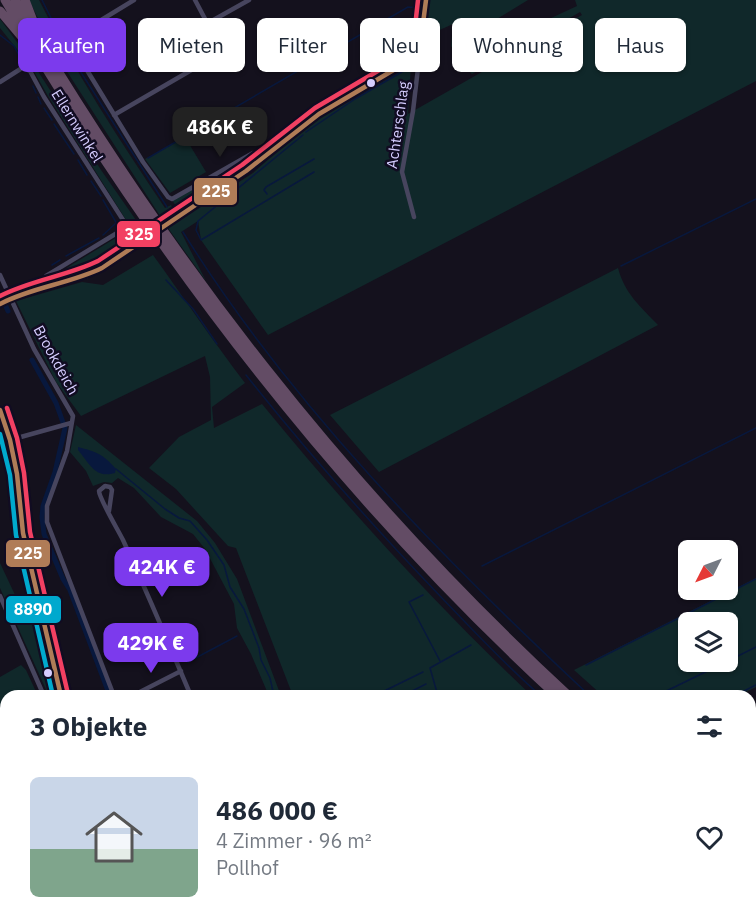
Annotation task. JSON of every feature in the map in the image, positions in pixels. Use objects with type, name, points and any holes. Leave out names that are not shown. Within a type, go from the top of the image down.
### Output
[{"type":"highway","points":[[5,0],[18,19]]},
{"type":"highway","points":[[15,0],[24,18]]},
{"type":"highway","points":[[25,0],[30,18]]},
{"type":"highway","points":[[0,11],[18,29]]},
{"type":"highway","points":[[53,72],[116,178],[241,350],[312,439],[445,587],[551,690]]},
{"type":"highway","points":[[55,72],[158,225],[283,392],[363,487],[426,556],[563,690]]},
{"type":"main road","points":[[0,410],[10,440],[26,544],[60,690]]},
{"type":"street","points":[[134,0],[70,39],[143,162],[170,199],[248,155],[253,153],[263,159]]},
{"type":"street","points":[[195,0],[205,18]]},
{"type":"street","points":[[217,18],[249,0]]},
{"type":"street","name":"Achterschlag","points":[[424,18],[426,0]]},
{"type":"street","name":"Ellernwinkel","points":[[0,82],[22,68],[30,71],[44,97],[125,223],[122,230],[46,276],[44,288]]},
{"type":"street","points":[[114,115],[190,72]]},
{"type":"street","points":[[0,304],[9,298],[87,276],[143,241],[263,159],[319,114],[390,72]]},
{"type":"street","name":"Achterschlag","points":[[414,217],[402,172],[417,72]]},
{"type":"street","name":"Brookdeich","points":[[0,275],[9,298],[51,380],[72,414],[67,425]]},
{"type":"street","points":[[10,440],[67,425],[66,452],[47,506],[47,522],[112,690]]},
{"type":"street","points":[[109,511],[112,490],[105,486],[100,488],[99,494],[146,590],[189,690]]},
{"type":"street","points":[[0,596],[41,690]]},
{"type":"street","points":[[144,690],[181,671]]},
{"type":"green space","points":[[29,0],[39,0],[49,18],[38,18]]},
{"type":"green space","points":[[429,0],[528,0],[499,18],[452,18],[452,24],[440,30],[440,18],[427,18]]},
{"type":"green space","points":[[575,0],[756,0],[756,81],[268,335],[201,240],[198,221],[181,232],[206,281],[168,228],[253,173],[307,125],[397,72],[411,72],[408,114],[482,72],[583,72],[583,18],[577,18],[582,15],[580,12],[570,18],[551,18],[577,6]]},
{"type":"green space","points":[[0,19],[18,43],[18,50],[0,28]]},
{"type":"green space","points":[[34,72],[38,72],[101,170],[145,233],[109,259],[83,272],[49,282],[50,278],[124,233],[128,223]]},
{"type":"green space","points":[[67,72],[79,72],[165,208],[171,205],[176,214],[164,222]]},
{"type":"green space","points":[[185,137],[206,172],[170,193],[145,159]]},
{"type":"green space","points":[[251,156],[255,160],[245,169],[180,212],[172,200]]},
{"type":"green space","points":[[153,255],[245,383],[212,407],[214,428],[262,404],[392,554],[526,690],[291,690],[236,548],[228,546],[176,489],[149,468],[179,437],[211,420],[210,377],[205,356],[81,416],[56,382],[16,301],[82,282],[103,285]]},
{"type":"green space","points":[[618,268],[629,292],[658,325],[379,472],[330,415]]},
{"type":"green space","points":[[76,425],[197,521],[215,543],[237,579],[279,690],[266,690],[237,628],[234,604],[205,549],[193,534],[161,517],[134,488],[118,478],[112,483],[104,482],[93,486],[86,471],[70,452]]},
{"type":"green space","points":[[0,563],[16,597],[31,595],[53,690],[46,690],[0,588]]},
{"type":"green space","points":[[756,578],[756,687],[750,690],[596,690],[574,670],[678,617],[678,672],[738,672],[738,612],[689,612],[712,600],[738,600],[738,587]]},
{"type":"green space","points":[[21,665],[26,670],[35,690],[0,690],[0,677]]},
{"type":"water","points":[[78,447],[103,457],[116,469],[115,473],[98,472],[78,450]]},
{"type":"waterway","points":[[42,0],[68,52],[167,207]]},
{"type":"waterway","points":[[148,158],[408,7],[419,8]]},
{"type":"waterway","points":[[0,35],[14,46],[18,53]]},
{"type":"waterway","points":[[306,132],[355,99],[402,72]]},
{"type":"waterway","points":[[33,86],[36,93]]},
{"type":"waterway","points":[[38,97],[41,104]]},
{"type":"waterway","points":[[44,108],[52,120]]},
{"type":"waterway","points":[[54,124],[74,154]]},
{"type":"waterway","points":[[303,135],[198,221],[196,230],[201,240],[314,172]]},
{"type":"waterway","points":[[267,194],[264,190],[266,187],[314,159]]},
{"type":"waterway","points":[[78,160],[87,175]]},
{"type":"waterway","points":[[91,181],[101,196]]},
{"type":"waterway","points":[[621,266],[756,199]]},
{"type":"waterway","points":[[103,200],[117,224]]},
{"type":"waterway","points":[[103,235],[116,223]]},
{"type":"waterway","points":[[183,232],[225,296],[271,358],[371,477],[424,534],[584,690]]},
{"type":"waterway","points":[[66,256],[99,238]]},
{"type":"waterway","points":[[52,265],[60,260]]},
{"type":"waterway","points":[[166,280],[193,309],[217,344]]},
{"type":"waterway","points":[[0,293],[8,311]]},
{"type":"waterway","points":[[32,360],[56,403],[65,428],[55,472],[43,506],[44,534],[70,590],[108,690]]},
{"type":"waterway","points":[[246,375],[316,460],[390,542],[489,647],[534,690]]},
{"type":"waterway","points":[[482,566],[756,428]]},
{"type":"waterway","points":[[116,469],[165,509],[179,518],[190,521],[207,540],[224,565],[230,587],[244,609],[273,690]]},
{"type":"waterway","points":[[586,665],[756,579]]},
{"type":"waterway","points":[[423,595],[409,602],[440,661]]},
{"type":"waterway","points":[[188,662],[237,636]]},
{"type":"waterway","points":[[436,690],[430,668],[471,645]]},
{"type":"waterway","points":[[738,656],[756,647]]},
{"type":"waterway","points":[[386,690],[423,672]]},
{"type":"waterway","points":[[668,690],[705,672]]},
{"type":"waterway","points":[[414,690],[426,684]]},
{"type":"waterway","points":[[746,690],[756,685]]},
{"type":"transit line","name":"325","points":[[416,18],[418,0]]},
{"type":"transit line","name":"225","points":[[424,18],[426,0]]},
{"type":"transit line","name":"325","points":[[0,296],[98,261],[242,165],[315,108],[376,72]]},
{"type":"transit line","name":"225","points":[[0,304],[25,293],[102,268],[246,171],[319,114],[390,72]]},
{"type":"transit line","name":"325","points":[[7,408],[17,438],[24,473],[30,532],[67,690]]},
{"type":"transit line","name":"225","points":[[0,410],[10,440],[17,474],[23,533],[60,690]]},
{"type":"transit line","name":"8890","points":[[0,434],[10,475],[16,535],[52,690]]}]
